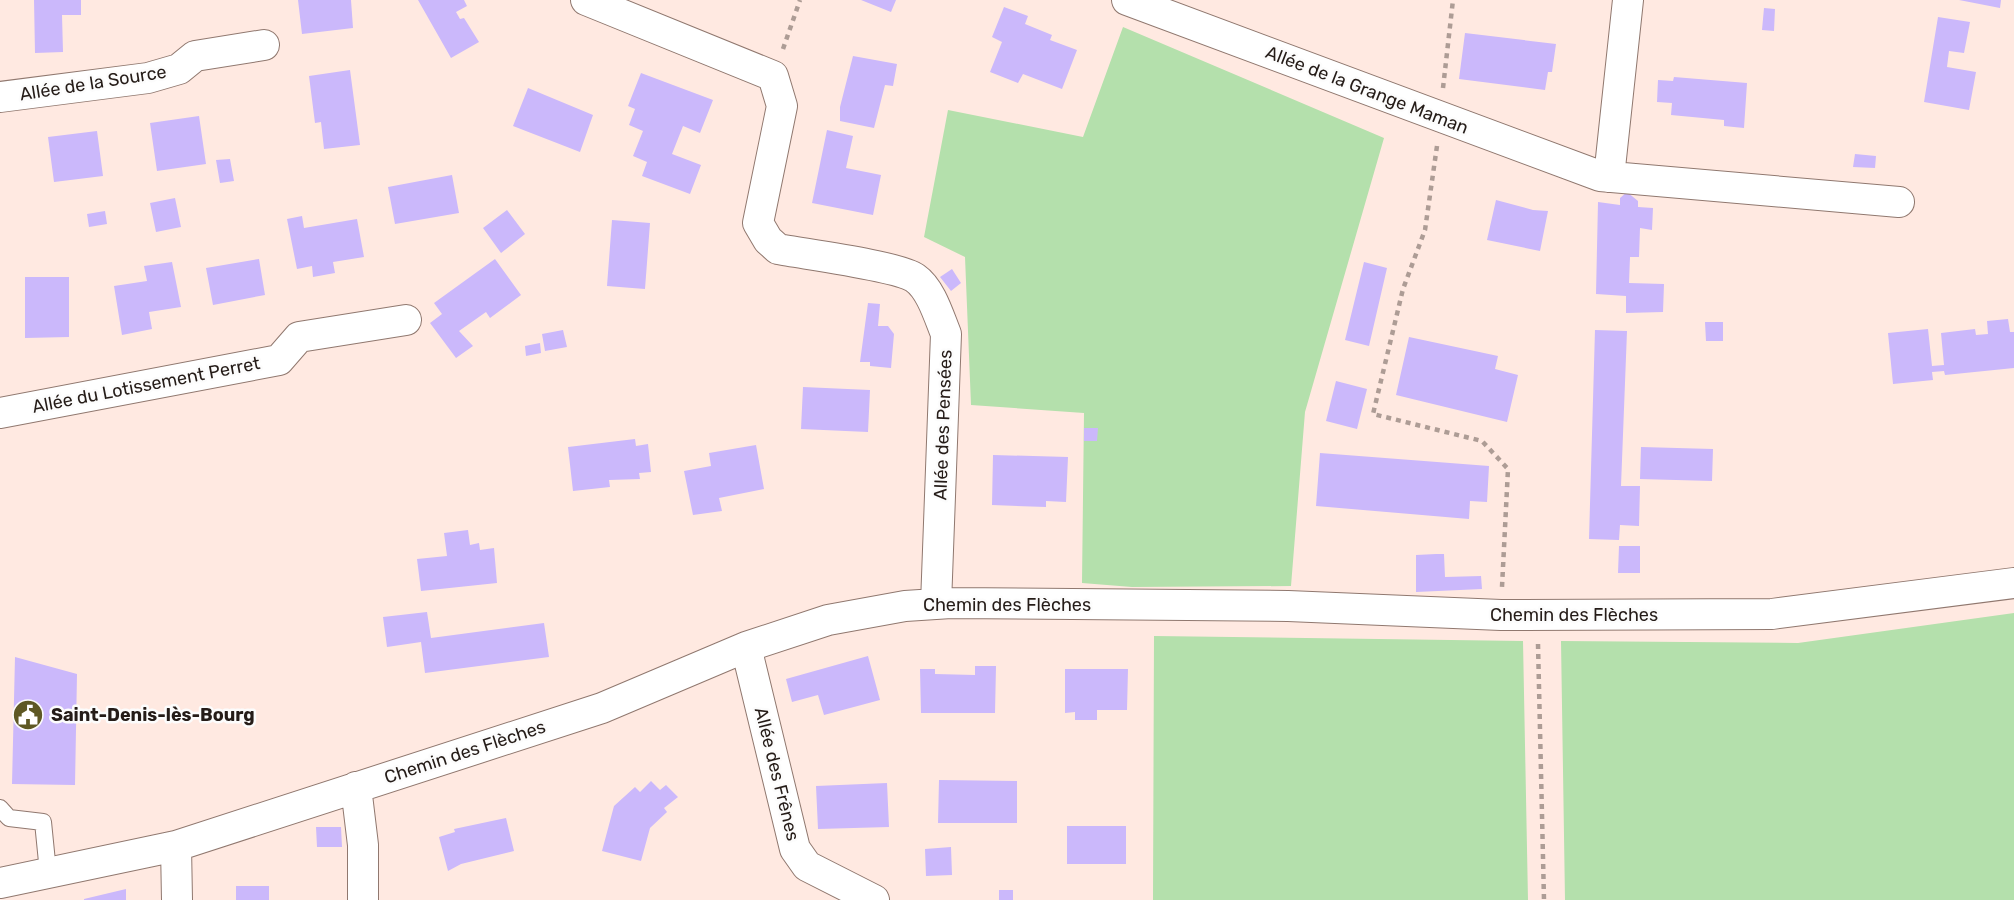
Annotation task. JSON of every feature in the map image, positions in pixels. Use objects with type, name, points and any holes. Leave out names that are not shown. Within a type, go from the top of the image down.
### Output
[{"type":"street","points":[[586,0],[773,76]]},
{"type":"street","name":"Allée de la Grange Maman","points":[[1127,0],[1439,118],[1609,177],[1899,202]]},
{"type":"street","points":[[1609,177],[1628,0]]},
{"type":"street","name":"Allée de la Source","points":[[0,97],[148,78],[179,69],[195,56],[264,45]]},
{"type":"street","name":"Allée des Pensées","points":[[773,76],[782,106],[758,223],[768,240],[778,249],[889,270],[915,278],[934,304],[946,334],[936,604]]},
{"type":"street","name":"Allée du Lotissement Perret","points":[[0,413],[279,360],[299,337],[406,320]]},
{"type":"street","name":"Chemin des Flèches","points":[[0,883],[176,846],[602,708],[746,646],[828,621],[905,606],[1288,606],[1501,615],[1772,614],[2014,583]]},
{"type":"street","name":"Allée des Frênes","points":[[746,646],[795,849],[807,866],[873,900]]},
{"type":"street","points":[[356,787],[363,845],[363,900]]},
{"type":"street","points":[[176,846],[177,900]]},
{"type":"lane","points":[[0,808],[9,818],[43,822],[48,872]]},
{"type":"path","points":[[773,76],[800,0]]},
{"type":"path","points":[[1453,0],[1425,230],[1403,289],[1373,414],[1482,441],[1508,469],[1501,615]]},
{"type":"path","points":[[1537,615],[1544,900]]},
{"type":"green space","points":[[1123,27],[1384,138],[1305,412],[1291,586],[1132,587],[1082,583],[1084,413],[971,405],[965,257],[924,237],[948,110],[1083,137]]},
{"type":"green space","points":[[2014,613],[2014,900],[1565,900],[1561,641],[1798,643]]},
{"type":"green space","points":[[1154,636],[1523,641],[1528,900],[1153,900]]},
{"type":"building","points":[[34,0],[81,0],[81,15],[62,15],[63,52],[35,53]]},
{"type":"building","points":[[298,0],[351,0],[353,28],[302,34]]},
{"type":"building","points":[[418,0],[464,0],[467,6],[456,12],[460,19],[464,18],[479,42],[451,58]]},
{"type":"building","points":[[861,0],[896,0],[891,12]]},
{"type":"building","points":[[1959,0],[2001,0],[2000,8]]},
{"type":"building","points":[[1004,7],[1028,16],[1025,24],[1052,35],[1050,40],[1077,50],[1062,89],[1023,74],[1018,83],[990,72],[1002,42],[992,37]]},
{"type":"building","points":[[1764,8],[1775,9],[1774,31],[1762,30]]},
{"type":"building","points":[[1938,17],[1970,22],[1964,53],[1949,51],[1947,67],[1976,72],[1969,110],[1924,102]]},
{"type":"building","points":[[1465,33],[1556,44],[1552,72],[1548,72],[1545,90],[1459,79]]},
{"type":"building","points":[[853,56],[897,64],[893,86],[885,85],[874,128],[840,121],[840,107]]},
{"type":"building","points":[[350,70],[360,145],[324,149],[321,122],[315,123],[309,76]]},
{"type":"building","points":[[641,73],[713,100],[700,133],[683,126],[672,154],[701,165],[690,194],[642,176],[647,162],[633,156],[643,131],[629,125],[635,109],[628,106]]},
{"type":"building","points":[[1674,77],[1747,83],[1744,128],[1724,126],[1724,120],[1671,115],[1672,103],[1657,102],[1658,80],[1673,81]]},
{"type":"building","points":[[528,88],[593,115],[580,152],[513,126]]},
{"type":"building","points":[[199,116],[206,164],[157,171],[150,123]]},
{"type":"building","points":[[827,130],[853,136],[846,168],[881,175],[873,215],[812,203]]},
{"type":"building","points":[[97,131],[103,176],[54,182],[48,137]]},
{"type":"building","points":[[1855,154],[1876,156],[1875,168],[1853,167]]},
{"type":"building","points":[[230,159],[234,181],[220,183],[216,160]]},
{"type":"building","points":[[452,175],[459,213],[395,224],[388,187]]},
{"type":"building","points":[[1627,192],[1638,201],[1638,207],[1653,208],[1652,230],[1640,228],[1639,257],[1630,257],[1629,283],[1664,284],[1663,312],[1626,313],[1626,296],[1596,294],[1598,202],[1620,205],[1620,198]]},
{"type":"building","points":[[175,198],[181,227],[156,232],[150,203]]},
{"type":"building","points":[[1496,200],[1533,210],[1548,211],[1540,251],[1487,240]]},
{"type":"building","points":[[507,210],[525,234],[501,253],[483,228]]},
{"type":"building","points":[[105,211],[107,224],[89,227],[87,214]]},
{"type":"building","points":[[302,216],[304,228],[357,219],[364,257],[333,262],[335,273],[313,277],[312,266],[297,269],[287,219]]},
{"type":"building","points":[[612,220],[650,223],[645,289],[607,286]]},
{"type":"building","points":[[259,259],[265,295],[213,305],[206,268]]},
{"type":"building","points":[[495,259],[521,295],[490,318],[486,312],[459,331],[473,346],[456,358],[430,323],[442,314],[434,303]]},
{"type":"building","points":[[172,262],[181,307],[149,312],[152,329],[122,335],[114,286],[147,281],[144,266]]},
{"type":"building","points":[[1364,262],[1387,268],[1369,346],[1345,340]]},
{"type":"building","points":[[952,269],[961,283],[951,291],[940,277]]},
{"type":"building","points":[[25,277],[69,277],[69,337],[25,338]]},
{"type":"building","points":[[868,303],[880,304],[878,326],[888,326],[894,334],[891,368],[860,362]]},
{"type":"building","points":[[2008,319],[2010,332],[2014,332],[2014,368],[1945,375],[1944,371],[1932,372],[1933,380],[1893,384],[1888,333],[1928,329],[1932,366],[1944,365],[1941,333],[1975,329],[1976,335],[1988,334],[1987,321]]},
{"type":"building","points":[[1705,322],[1723,322],[1723,341],[1706,341]]},
{"type":"building","points":[[563,330],[567,347],[545,351],[542,334]]},
{"type":"building","points":[[1595,330],[1627,331],[1621,486],[1640,486],[1639,526],[1620,525],[1619,540],[1589,539]]},
{"type":"building","points":[[1409,337],[1498,356],[1495,369],[1518,375],[1507,422],[1396,395]]},
{"type":"building","points":[[540,343],[541,353],[526,356],[525,346]]},
{"type":"building","points":[[1336,381],[1367,389],[1357,429],[1326,421]]},
{"type":"building","points":[[803,387],[870,390],[868,432],[801,429]]},
{"type":"building","points":[[1084,428],[1098,428],[1097,441],[1084,441]]},
{"type":"building","points":[[635,439],[636,446],[648,444],[651,472],[639,473],[640,479],[609,480],[610,487],[573,491],[568,447]]},
{"type":"building","points":[[756,445],[764,489],[719,498],[722,511],[693,515],[684,471],[711,466],[709,453]]},
{"type":"building","points":[[1641,447],[1713,449],[1712,481],[1640,479]]},
{"type":"building","points":[[1320,453],[1489,466],[1487,502],[1470,501],[1469,519],[1316,506]]},
{"type":"building","points":[[993,455],[1068,457],[1066,502],[1046,501],[1046,507],[992,505]]},
{"type":"building","points":[[468,530],[470,545],[479,543],[480,550],[494,548],[497,583],[421,591],[417,559],[447,556],[444,533]]},
{"type":"building","points":[[1619,546],[1640,546],[1640,573],[1618,573]]},
{"type":"building","points":[[1444,554],[1445,577],[1481,576],[1482,589],[1416,592],[1416,555]]},
{"type":"building","points":[[427,612],[431,638],[544,623],[549,657],[425,673],[421,642],[387,647],[383,617]]},
{"type":"building","points":[[868,656],[880,700],[824,715],[818,695],[792,702],[786,679]]},
{"type":"building","points":[[15,657],[77,674],[75,785],[12,784]]},
{"type":"building","points":[[975,666],[996,666],[995,713],[921,713],[920,669],[935,669],[935,674],[975,675]]},
{"type":"building","points":[[1065,669],[1128,669],[1127,710],[1097,710],[1097,720],[1075,720],[1075,712],[1065,713]]},
{"type":"building","points":[[939,780],[1017,781],[1017,823],[938,823]]},
{"type":"building","points":[[651,781],[660,790],[666,785],[678,797],[664,808],[667,812],[650,828],[641,861],[602,851],[614,806],[635,787],[640,792]]},
{"type":"building","points":[[887,783],[889,827],[818,829],[816,786]]},
{"type":"building","points":[[506,818],[514,851],[461,864],[448,871],[439,837],[455,832],[454,829]]},
{"type":"building","points":[[1067,826],[1126,826],[1126,864],[1067,864]]},
{"type":"building","points":[[316,827],[341,827],[342,847],[317,847]]},
{"type":"building","points":[[951,847],[952,875],[926,876],[925,849]]},
{"type":"building","points":[[236,886],[269,886],[269,900],[236,900]]},
{"type":"building","points":[[126,889],[126,900],[84,900],[84,899]]},
{"type":"building","points":[[999,890],[1013,890],[1013,900],[999,900]]},
{"type":"place","name":"Saint-Denis-lès-Bourg","points":[[28,715]]}]
